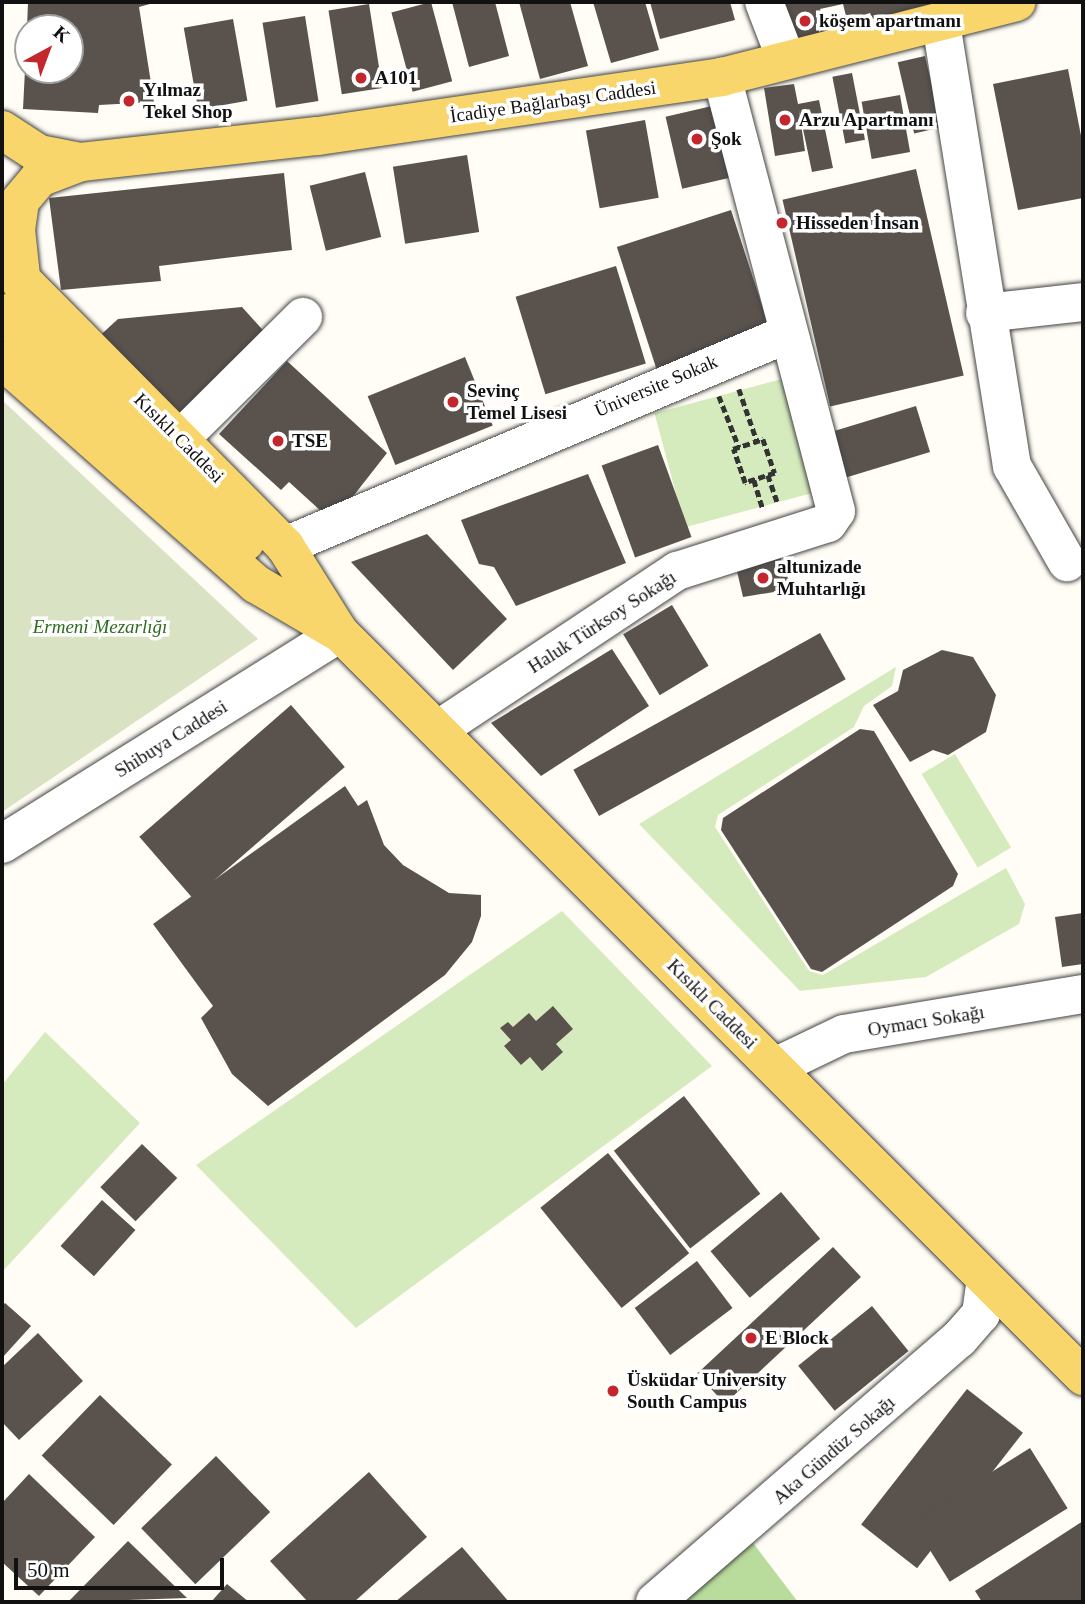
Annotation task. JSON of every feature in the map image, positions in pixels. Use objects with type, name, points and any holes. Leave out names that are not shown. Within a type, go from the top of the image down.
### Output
[{"type":"main road","name":"İcadiye Bağlarbaşı Caddesi","points":[[8,285],[20,201],[39,178],[81,162],[318,136],[722,77],[1017,2]]},
{"type":"main road","name":"İcadiye Bağlarbaşı Caddesi","points":[[2,130],[39,154],[81,162]]},
{"type":"main road","name":"Kısıklı Caddesi","points":[[8,285],[181,438],[285,546],[340,633],[439,729],[1083,1376]]},
{"type":"main road","points":[[8,285],[340,633]]},
{"type":"main road","name":"Kısıklı Caddesi","points":[[2,360],[256,584],[340,633]]},
{"type":"street","points":[[764,2],[786,59]]},
{"type":"street","points":[[941,23],[985,313],[1012,466],[1067,562]]},
{"type":"street","points":[[722,77],[785,335]]},
{"type":"street","points":[[985,313],[1083,302]]},
{"type":"street","points":[[181,438],[303,317]]},
{"type":"street","name":"Üniversite Sokak","points":[[285,546],[717,360],[785,335]]},
{"type":"street","name":"Haluk Türksoy Sokağı","points":[[439,729],[677,571],[828,523],[836,511],[785,335]]},
{"type":"street","name":"Shibuya Caddesi","points":[[2,844],[340,633]]},
{"type":"street","name":"Oymacı Sokağı","points":[[775,1067],[844,1034],[1083,994]]},
{"type":"street","name":"Aka Gündüz Sokağı","points":[[655,1602],[959,1339],[981,1314],[986,1279]]},
{"type":"path","points":[[717,360],[757,441]]},
{"type":"path","points":[[717,360],[739,447]]},
{"type":"path","points":[[763,439],[775,473],[745,483],[733,449],[739,447],[763,439]]},
{"type":"green space","points":[[782,379],[813,493],[685,527],[654,413]]},
{"type":"green space","name":"Ermeni Mezarlığı","points":[[2,400],[258,639],[2,812]]},
{"type":"green space","points":[[896,667],[892,686],[864,706],[854,727],[718,815],[715,827],[809,971],[823,975],[1006,868],[1025,904],[1019,924],[926,977],[800,991],[639,824]]},
{"type":"green space","points":[[955,754],[1011,847],[978,868],[922,774]]},
{"type":"green space","points":[[562,911],[712,1066],[356,1328],[196,1165]]},
{"type":"green space","points":[[45,1032],[140,1123],[2,1272],[2,1085]]},
{"type":"green space","points":[[747,1535],[798,1602],[667,1602]]},
{"type":"building","points":[[28,2],[157,2],[139,7],[154,102],[99,105],[98,113],[23,109],[24,84],[84,84],[84,14],[28,14]]},
{"type":"building","points":[[431,2],[452,81],[413,92],[391,13]]},
{"type":"building","points":[[452,2],[495,2],[509,56],[469,67]]},
{"type":"building","points":[[519,2],[570,2],[588,66],[540,79]]},
{"type":"building","points":[[593,2],[645,2],[659,50],[611,63]]},
{"type":"building","points":[[650,2],[730,2],[735,20],[660,39]]},
{"type":"building","points":[[777,2],[945,2],[878,30],[870,13],[847,20],[843,4],[820,9],[830,33],[791,40]]},
{"type":"building","points":[[369,4],[382,88],[342,94],[329,10]]},
{"type":"building","points":[[305,16],[318,101],[276,108],[263,23]]},
{"type":"building","points":[[233,19],[247,101],[198,109],[184,28]]},
{"type":"building","points":[[925,56],[941,127],[914,133],[898,62]]},
{"type":"building","points":[[1068,69],[1083,146],[1083,198],[1018,210],[993,84]]},
{"type":"building","points":[[852,73],[865,140],[845,144],[832,77]]},
{"type":"building","points":[[794,84],[798,104],[819,100],[833,168],[812,172],[799,110],[805,151],[775,156],[764,88]]},
{"type":"building","points":[[900,95],[910,152],[872,159],[862,102]]},
{"type":"building","points":[[725,103],[742,175],[682,189],[666,117]]},
{"type":"building","points":[[645,120],[659,198],[600,208],[586,130]]},
{"type":"building","points":[[467,155],[479,232],[405,244],[393,167]]},
{"type":"building","points":[[916,169],[964,376],[830,406],[783,200]]},
{"type":"building","points":[[365,172],[381,237],[326,251],[310,186]]},
{"type":"building","points":[[284,173],[292,250],[159,266],[161,281],[61,290],[49,198]]},
{"type":"building","points":[[731,210],[771,332],[656,369],[617,247]]},
{"type":"building","points":[[616,266],[646,364],[545,394],[516,297]]},
{"type":"building","points":[[242,307],[269,337],[179,424],[94,341],[118,319]]},
{"type":"building","points":[[465,357],[493,426],[395,465],[368,396]]},
{"type":"building","points":[[287,361],[387,453],[333,522],[289,482],[281,490],[219,434]]},
{"type":"building","points":[[916,406],[930,452],[835,481],[821,435]]},
{"type":"building","points":[[658,445],[692,537],[635,558],[602,466]]},
{"type":"building","points":[[588,474],[626,563],[516,606],[494,567],[479,564],[461,520]]},
{"type":"building","points":[[427,534],[507,619],[453,670],[351,562]]},
{"type":"building","name":"altunizade Muhtarlığı","points":[[779,554],[792,589],[743,597],[736,567]]},
{"type":"building","points":[[672,605],[709,666],[660,695],[623,634]]},
{"type":"building","points":[[820,633],[846,679],[599,816],[573,770]]},
{"type":"building","points":[[612,649],[649,706],[541,776],[491,723]]},
{"type":"building","points":[[942,650],[973,657],[996,695],[986,732],[948,755],[933,750],[910,762],[873,705],[898,691],[903,670]]},
{"type":"building","points":[[291,705],[345,767],[193,899],[139,837]]},
{"type":"building","points":[[860,729],[874,731],[958,874],[953,886],[822,972],[811,969],[721,830],[723,818]]},
{"type":"building","points":[[345,786],[358,806],[367,800],[384,845],[403,865],[449,893],[481,895],[481,916],[472,942],[445,975],[268,1106],[232,1074],[201,1018],[213,1006],[153,924]]},
{"type":"building","points":[[1083,913],[1083,964],[1062,967],[1055,917]]},
{"type":"building","points":[[553,1006],[573,1029],[556,1044],[563,1052],[542,1071],[530,1057],[521,1065],[504,1046],[511,1040],[500,1028],[508,1022],[513,1027],[529,1013],[536,1021]]},
{"type":"building","points":[[684,1096],[760,1194],[690,1249],[614,1151]]},
{"type":"building","points":[[142,1144],[177,1178],[136,1221],[100,1187]]},
{"type":"building","points":[[608,1153],[689,1253],[622,1308],[540,1208]]},
{"type":"building","points":[[781,1192],[820,1239],[750,1298],[711,1251]]},
{"type":"building","points":[[102,1200],[135,1230],[94,1276],[61,1246]]},
{"type":"building","name":"E Block","points":[[833,1247],[861,1277],[725,1404],[697,1374]]},
{"type":"building","points":[[697,1261],[733,1308],[670,1355],[635,1308]]},
{"type":"building","points":[[5,1303],[31,1326],[2,1358],[2,1306]]},
{"type":"building","points":[[872,1306],[909,1351],[835,1411],[798,1366]]},
{"type":"building","points":[[38,1333],[83,1381],[19,1440],[2,1422],[2,1367]]},
{"type":"building","points":[[967,1389],[1023,1433],[917,1568],[861,1525]]},
{"type":"building","points":[[100,1395],[172,1464],[114,1525],[42,1455]]},
{"type":"building","points":[[1030,1448],[1068,1508],[950,1582],[912,1522]]},
{"type":"building","points":[[216,1456],[270,1512],[195,1584],[141,1528]]},
{"type":"building","points":[[369,1472],[427,1537],[354,1602],[308,1602],[270,1561]]},
{"type":"building","points":[[29,1474],[95,1537],[39,1596],[2,1562],[2,1503]]},
{"type":"building","points":[[1083,1521],[1083,1602],[982,1602],[975,1591]]},
{"type":"building","points":[[128,1541],[187,1598],[68,1602]]},
{"type":"building","points":[[462,1547],[509,1602],[395,1602]]},
{"type":"building","points":[[227,1584],[249,1602],[211,1602]]},
{"type":"place","name":"köşem apartmanı","points":[[805,21]]},
{"type":"place","name":"A101","points":[[361,78]]},
{"type":"place","name":"Yılmaz Tekel Shop","points":[[129,101]]},
{"type":"place","name":"Arzu Apartmanı","points":[[785,120]]},
{"type":"place","name":"Şok","points":[[697,139]]},
{"type":"place","name":"Hisseden İnsan","points":[[782,223]]},
{"type":"place","name":"Sevinç Temel Lisesi","points":[[453,402]]},
{"type":"place","name":"TSE","points":[[278,441]]},
{"type":"place","name":"altunizade Muhtarlığı","points":[[763,578]]},
{"type":"place","name":"E Block","points":[[751,1338]]},
{"type":"place","name":"Üsküdar University South Campus","points":[[613,1391]]}]
